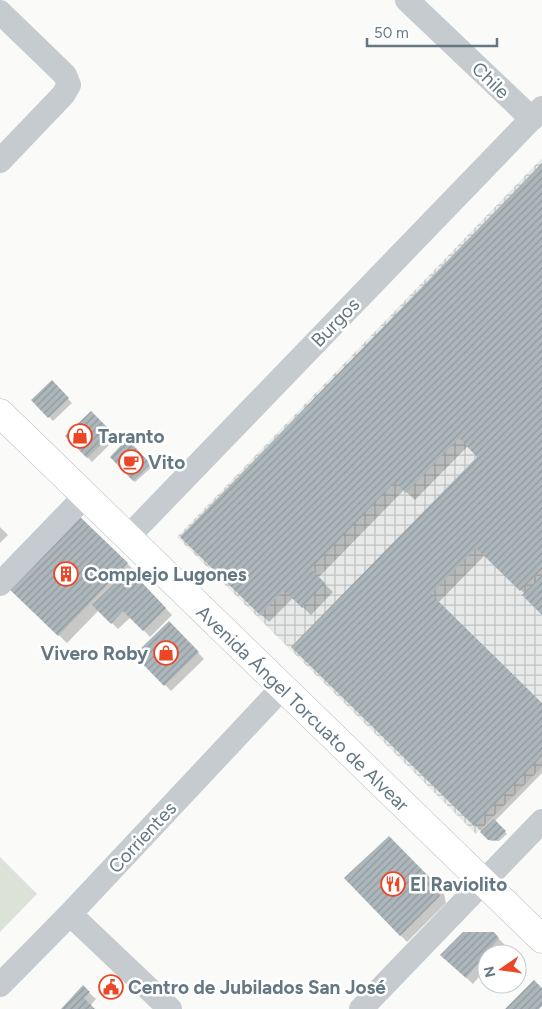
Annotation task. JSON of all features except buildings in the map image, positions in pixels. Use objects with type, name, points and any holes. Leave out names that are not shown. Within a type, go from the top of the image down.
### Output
[{"type":"main road","name":"Avenida Ángel Torcuato de Alvear","points":[[0,413],[542,939]]},
{"type":"street","name":"Chile","points":[[411,1],[537,114]]},
{"type":"street","points":[[0,12],[65,76],[69,85],[63,95],[0,161]]},
{"type":"street","name":"Burgos","points":[[128,536],[537,114]]},
{"type":"street","points":[[0,584],[85,496]]},
{"type":"street","name":"Corrientes","points":[[0,985],[70,914],[283,688]]},
{"type":"street","points":[[361,1009],[542,821]]},
{"type":"street","points":[[70,914],[170,1009]]},
{"type":"shaded area","points":[[542,158],[542,767],[476,834],[177,537]]},
{"type":"shaded area","points":[[0,857],[37,894],[0,932]]},
{"type":"place","name":"Taranto","points":[[80,436]]},
{"type":"place","name":"Vito","points":[[131,462]]},
{"type":"place","name":"Complejo Lugones","points":[[66,574]]},
{"type":"place","name":"Vivero Roby","points":[[166,653]]},
{"type":"place","name":"El Raviolito","points":[[393,884]]},
{"type":"place","name":"Centro de Jubilados San José","points":[[111,987]]}]
